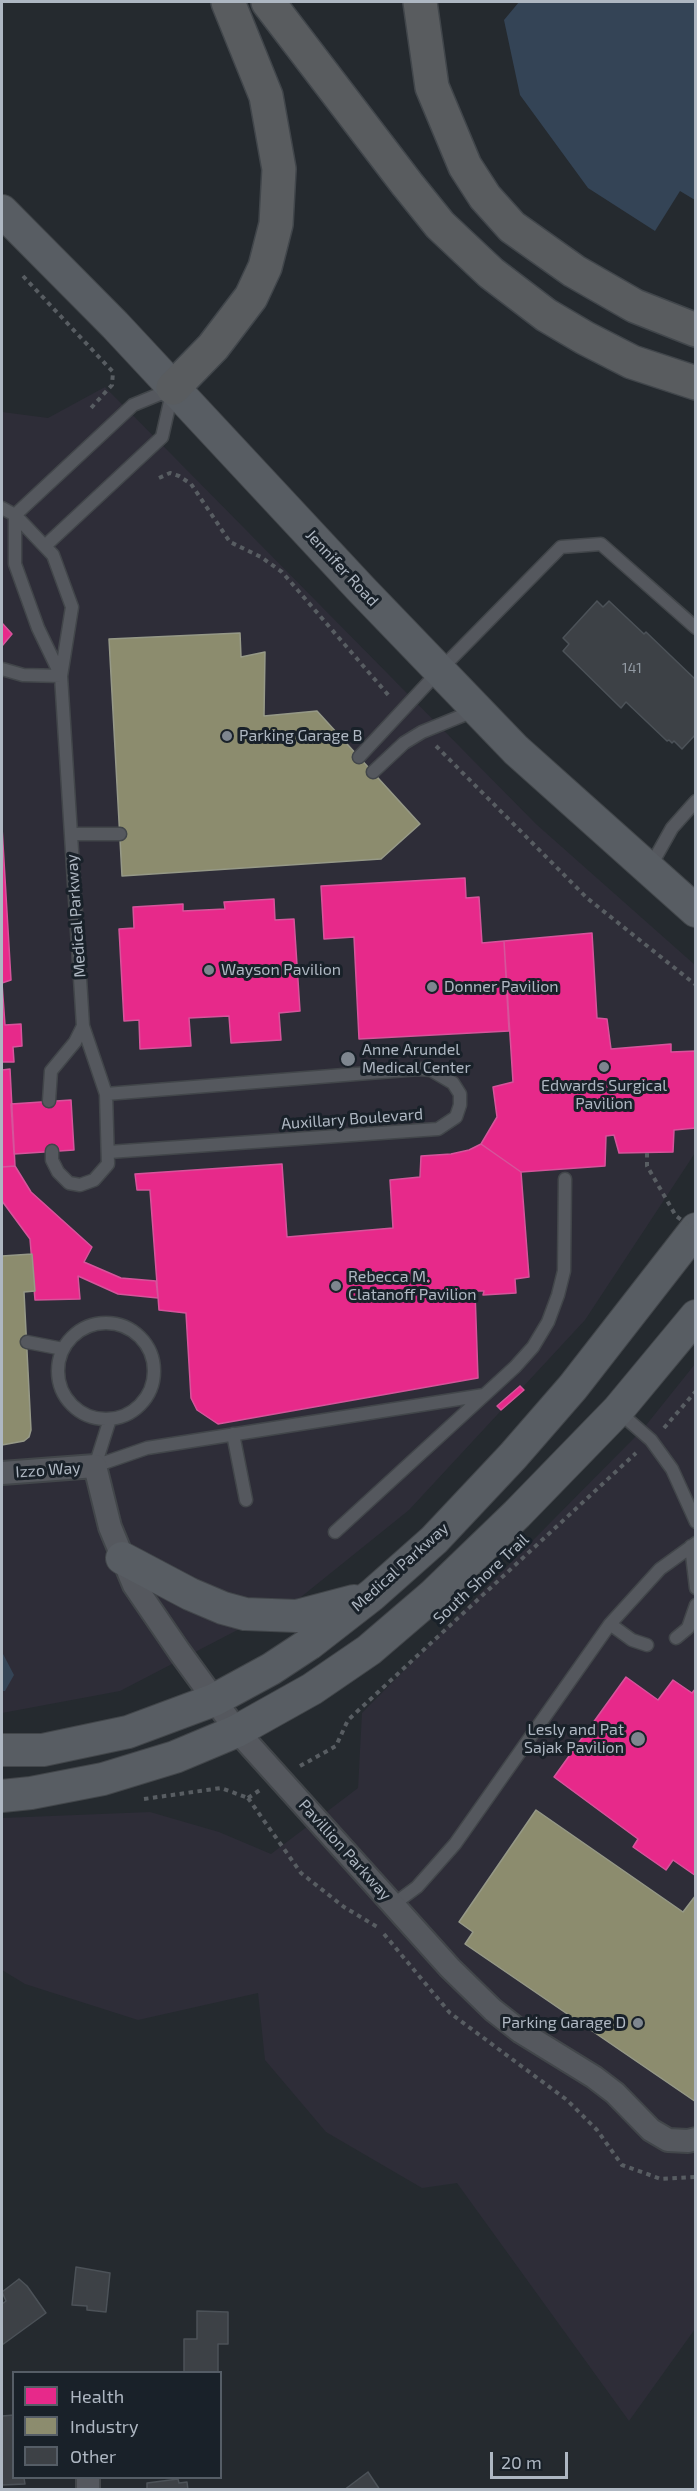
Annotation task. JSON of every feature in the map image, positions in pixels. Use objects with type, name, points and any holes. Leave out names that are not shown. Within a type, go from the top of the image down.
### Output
[{"type":"highway","points":[[173,388],[213,347],[251,297],[265,267],[276,224],[279,169],[266,96],[228,2]]},
{"type":"highway","points":[[267,2],[440,225],[491,273],[546,315],[585,338],[632,362],[696,383]]},
{"type":"highway","points":[[420,2],[432,87],[465,166],[485,197],[512,227],[574,270],[635,306],[696,330]]},
{"type":"main road","name":"Jennifer Road","points":[[2,211],[90,299],[477,710],[531,764],[670,885],[696,911]]},
{"type":"main road","name":"Medical Parkway","points":[[2,1750],[44,1750],[128,1732],[214,1700],[271,1669],[309,1644],[372,1595],[434,1540],[513,1456],[573,1387],[696,1230]]},
{"type":"main road","points":[[2,1796],[31,1793],[103,1779],[175,1757],[237,1731],[322,1682],[369,1650],[423,1604],[517,1514],[618,1410],[696,1316]]},
{"type":"main road","points":[[122,1558],[190,1594],[223,1608],[245,1614],[279,1617],[304,1615],[372,1595]]},
{"type":"street","name":"Pavillion Parkway","points":[[95,1466],[110,1527],[135,1585],[237,1731],[280,1776],[457,1975],[493,2010],[601,2082],[651,2130],[668,2140],[696,2139]]},
{"type":"street","name":"Izzo Way","points":[[2,1473],[95,1466]]},
{"type":"lane","points":[[15,515],[133,405],[173,388]]},
{"type":"lane","points":[[45,546],[162,437],[173,388]]},
{"type":"lane","name":"Medical Parkway","points":[[2,508],[15,515],[53,555],[72,607],[61,676],[82,1026],[106,1094],[109,1152]]},
{"type":"lane","name":"Medical Parkway","points":[[15,515],[15,564],[38,628],[61,676]]},
{"type":"lane","points":[[359,757],[439,671],[561,547],[601,544],[696,628]]},
{"type":"lane","points":[[2,669],[23,675],[61,676]]},
{"type":"lane","points":[[374,772],[404,743],[422,732],[477,710]]},
{"type":"lane","points":[[670,885],[672,828],[696,801]]},
{"type":"lane","points":[[71,834],[120,834]]},
{"type":"lane","points":[[49,1101],[51,1071],[75,1042],[82,1026]]},
{"type":"lane","name":"Auxillary Boulevard","points":[[106,1094],[419,1069],[431,1070],[444,1076],[453,1083],[460,1094],[460,1105],[456,1117],[438,1129],[109,1152]]},
{"type":"lane","points":[[52,1151],[52,1160],[58,1172],[69,1183],[80,1185],[94,1180],[102,1173],[108,1164],[109,1152]]},
{"type":"lane","points":[[335,1532],[533,1347],[548,1322],[564,1271],[565,1179]]},
{"type":"lane","points":[[103,1323],[116,1324],[139,1336],[153,1359],[154,1378],[147,1397],[136,1409],[123,1416],[110,1419],[95,1418],[82,1413],[71,1404],[59,1382],[58,1365],[63,1349],[77,1333],[90,1326],[103,1323]]},
{"type":"lane","points":[[27,1342],[63,1349]]},
{"type":"lane","points":[[95,1466],[147,1448],[484,1395]]},
{"type":"lane","points":[[618,1410],[651,1440],[672,1469],[696,1522]]},
{"type":"lane","points":[[95,1466],[110,1419]]},
{"type":"lane","points":[[233,1434],[246,1500]]},
{"type":"lane","points":[[693,1545],[696,1588]]},
{"type":"lane","points":[[394,1905],[417,1887],[455,1844],[610,1624],[660,1569],[693,1545]]},
{"type":"lane","points":[[676,1638],[688,1628],[696,1605]]},
{"type":"lane","points":[[610,1624],[632,1640],[647,1645]]},
{"type":"path","points":[[16,270],[113,372],[112,385],[91,408]]},
{"type":"path","points":[[159,478],[170,473],[191,484],[230,542],[261,557],[282,572],[390,696]]},
{"type":"path","points":[[431,740],[587,898],[696,986]]},
{"type":"path","points":[[647,1153],[647,1166],[676,1216],[696,1230]]},
{"type":"path","name":"South Shore Trail","points":[[280,1776],[336,1746],[348,1720],[611,1474],[673,1420],[696,1391]]},
{"type":"shaded area","name":"Anne Arundel Medical Center","points":[[105,387],[536,824],[695,965],[695,1153],[585,1320],[409,1510],[301,1597],[120,1691],[2,1713],[2,412],[48,418]]},
{"type":"shaded area","points":[[695,1364],[695,2329],[629,2421],[457,2183],[422,2188],[326,2132],[265,2060],[258,1993],[138,2020],[25,1984],[2,1970],[2,1818],[150,1812],[219,1832],[271,1854],[358,1788],[362,1713],[643,1429]]},
{"type":"water","points":[[519,2],[695,2],[695,200],[680,191],[655,231],[588,188],[520,95],[504,20]]},
{"type":"water","points":[[2,1652],[14,1675],[5,1691],[2,1691]]},
{"type":"building: Health","points":[[2,623],[12,634],[2,646]]},
{"type":"building: Health","points":[[2,827],[11,980],[2,983]]},
{"type":"building: Health","name":"Donner Pavilion","points":[[465,878],[466,898],[479,897],[482,943],[504,941],[509,1031],[359,1039],[354,937],[324,939],[321,886]]},
{"type":"building: Health","name":"Wayson Pavilion","points":[[274,899],[275,920],[294,919],[300,1011],[279,1013],[281,1040],[231,1043],[229,1016],[189,1018],[191,1046],[140,1049],[139,1020],[124,1021],[119,929],[134,928],[133,907],[183,904],[183,911],[225,909],[224,902]]},
{"type":"building: Health","name":"Edwards Surgical Pavilion","points":[[592,933],[597,1018],[607,1019],[611,1049],[671,1044],[671,1052],[696,1051],[696,1128],[674,1130],[673,1152],[619,1153],[614,1135],[606,1136],[605,1166],[521,1172],[481,1144],[497,1117],[493,1087],[513,1082],[504,941]]},
{"type":"building: Health","points":[[2,983],[5,1025],[21,1024],[22,1046],[13,1047],[14,1062],[2,1062]]},
{"type":"building: Health","points":[[10,1069],[15,1166],[2,1167],[2,1070]]},
{"type":"building: Health","points":[[71,1100],[74,1150],[14,1154],[11,1104]]},
{"type":"building: Health","name":"Rebecca M. Clatanoff Pavilion","points":[[481,1144],[521,1172],[529,1277],[515,1279],[516,1293],[483,1295],[484,1291],[475,1291],[478,1378],[218,1424],[197,1410],[191,1398],[186,1313],[159,1310],[150,1190],[137,1190],[135,1174],[282,1164],[287,1237],[393,1228],[390,1180],[420,1177],[421,1156],[451,1154],[469,1150]]},
{"type":"building: Health","points":[[15,1166],[31,1192],[92,1247],[84,1262],[121,1278],[156,1281],[158,1298],[118,1294],[78,1276],[80,1299],[35,1300],[30,1239],[2,1201],[2,1167]]},
{"type":"building: Health","points":[[520,1386],[524,1390],[501,1410],[497,1406]]},
{"type":"building: Health","name":"Lesly and Pat Sajak Pavilion","points":[[626,1677],[658,1700],[673,1680],[692,1693],[696,1688],[696,1876],[673,1860],[666,1870],[633,1847],[638,1839],[554,1777]]},
{"type":"building: Industry","name":"Parking Garage B","points":[[240,633],[241,657],[265,652],[264,716],[317,711],[420,824],[381,859],[122,876],[109,639]]},
{"type":"building: Industry","points":[[32,1254],[35,1291],[24,1292],[31,1430],[29,1437],[24,1441],[2,1445],[2,1256]]},
{"type":"building: Industry","name":"Parking Garage D","points":[[536,1810],[683,1912],[696,1895],[696,2102],[465,1944],[473,1932],[459,1922]]},
{"type":"building: Other","points":[[597,601],[603,607],[609,601],[644,634],[646,632],[696,680],[696,734],[682,749],[674,741],[672,743],[667,741],[626,702],[621,708],[563,651],[569,644],[563,638]]},
{"type":"building: Other","points":[[76,2267],[110,2273],[106,2312],[87,2310],[87,2306],[72,2305]]},
{"type":"building: Other","points":[[19,2279],[27,2286],[46,2313],[2,2345],[2,2304],[6,2301],[2,2292]]},
{"type":"building: Other","points":[[197,2311],[228,2312],[228,2344],[218,2344],[218,2371],[184,2371],[184,2339],[197,2339]]},
{"type":"building: Other","points":[[12,2415],[12,2479],[24,2479],[25,2484],[2,2485],[2,2416]]},
{"type":"building: Other","points":[[368,2472],[380,2490],[344,2490]]},
{"type":"building: Other","points":[[178,2479],[179,2483],[187,2482],[188,2490],[147,2490],[147,2483]]},
{"type":"place","name":"Parking Garage B","points":[[227,736]]},
{"type":"place","name":"Wayson Pavilion","points":[[209,970]]},
{"type":"place","name":"Donner Pavilion","points":[[432,987]]},
{"type":"place","name":"Anne Arundel Medical Center","points":[[348,1059]]},
{"type":"place","name":"Edwards Surgical Pavilion","points":[[604,1067]]},
{"type":"place","name":"Rebecca M. Clatanoff Pavilion","points":[[336,1286]]},
{"type":"place","name":"Lesly and Pat Sajak Pavilion","points":[[638,1739]]},
{"type":"place","name":"Parking Garage D","points":[[638,2023]]}]
